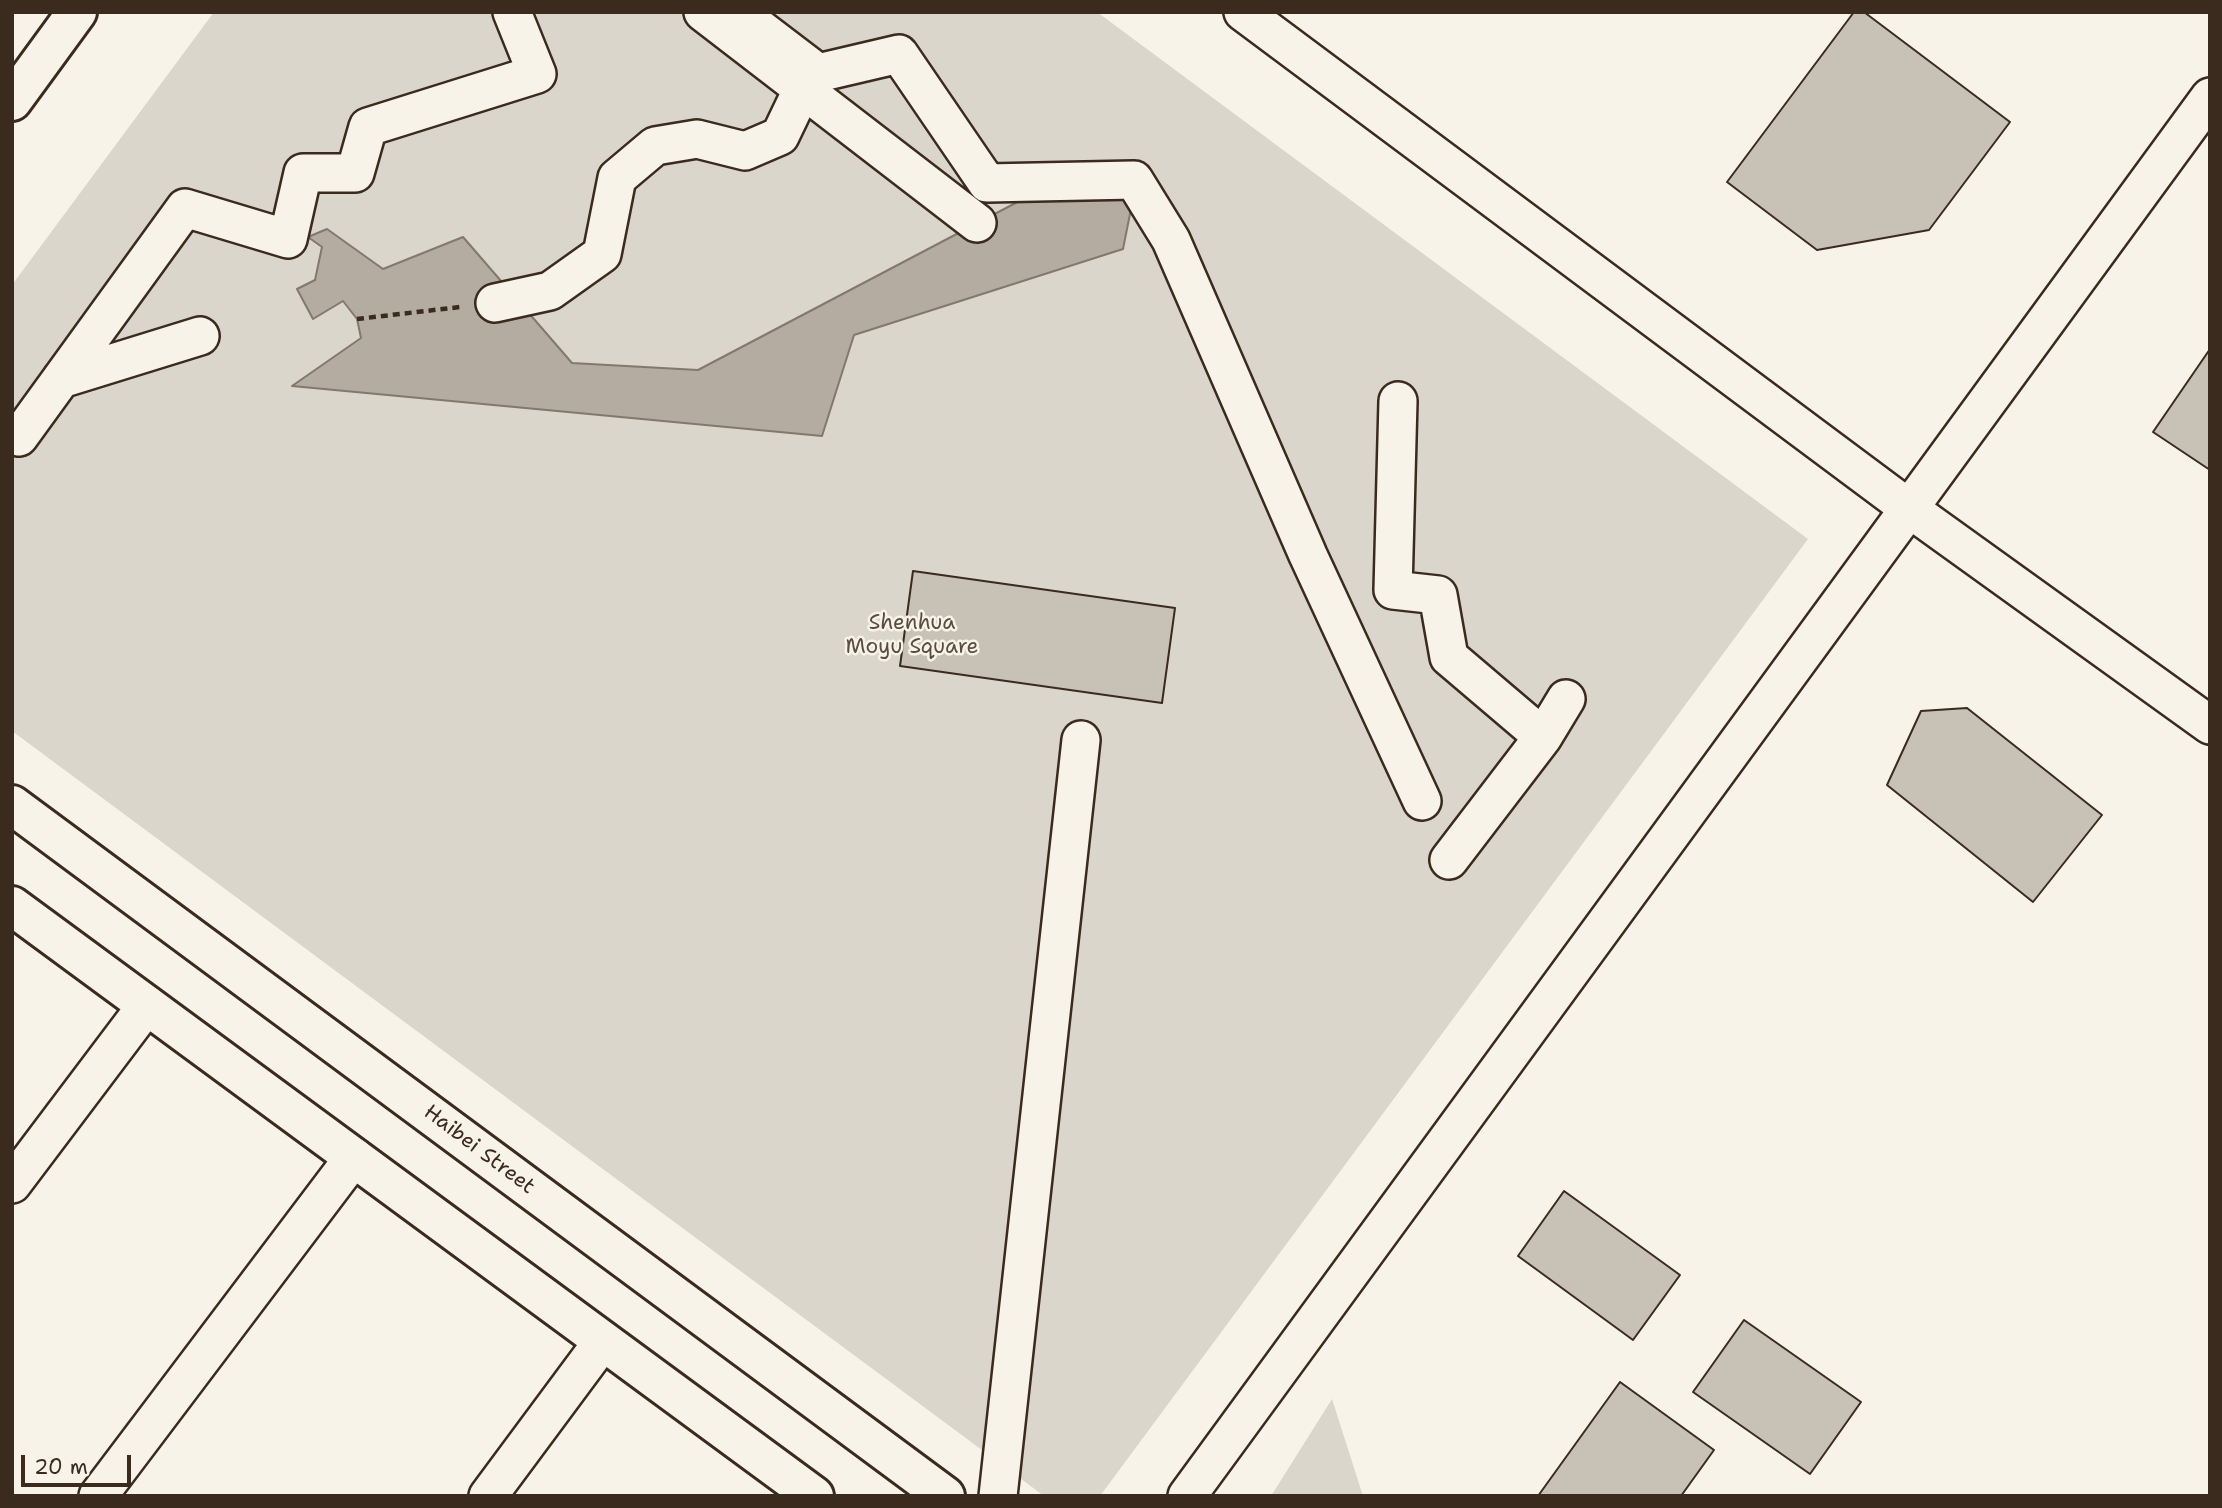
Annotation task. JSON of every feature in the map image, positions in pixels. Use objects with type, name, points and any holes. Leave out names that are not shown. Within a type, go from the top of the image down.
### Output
[{"type":"main road","points":[[12,101],[77,12]]},
{"type":"main road","name":"Haibei Street","points":[[12,805],[946,1496]]},
{"type":"main road","points":[[12,906],[603,1341],[797,1491]]},
{"type":"street","points":[[19,437],[185,208],[288,239],[303,173],[355,173],[368,127],[537,74],[512,12]]},
{"type":"street","points":[[703,12],[977,223]]},
{"type":"street","points":[[738,12],[818,73],[899,54],[987,183],[1134,180],[1171,240],[1308,555],[1422,801]]},
{"type":"street","points":[[1243,12],[1915,497],[2210,696]]},
{"type":"street","points":[[1286,12],[2210,725]]},
{"type":"street","points":[[495,303],[550,291],[602,254],[617,178],[655,146],[697,139],[745,151],[780,136],[803,88]]},
{"type":"street","points":[[1186,1496],[2210,97]]},
{"type":"street","points":[[61,379],[200,335]]},
{"type":"street","points":[[1398,401],[1393,590],[1438,595],[1449,657],[1543,737]]},
{"type":"street","points":[[1449,860],[1543,737],[1566,699]]},
{"type":"street","points":[[998,1496],[1081,740]]},
{"type":"street","points":[[12,1185],[147,1005]]},
{"type":"street","points":[[98,1496],[354,1157]]},
{"type":"street","points":[[488,1496],[603,1341]]},
{"type":"path","points":[[357,319],[495,303]]},
{"type":"green space","name":"Shenhua Moyu Square","points":[[214,12],[1097,12],[1808,539],[1100,1496],[1044,1496],[12,731],[12,285]]},
{"type":"green space","points":[[1332,1399],[1363,1496],[1271,1496]]},
{"type":"shaded area","points":[[1046,187],[1133,199],[1123,249],[854,335],[822,436],[292,386],[361,338],[357,319],[343,301],[313,319],[297,289],[315,280],[322,247],[308,237],[327,229],[383,269],[463,237],[572,363],[698,370]]},
{"type":"building","points":[[1854,12],[1864,12],[2010,122],[1929,230],[1817,250],[1727,182]]},
{"type":"building","points":[[2210,349],[2210,470],[2153,432]]},
{"type":"building","points":[[913,571],[1175,608],[1162,703],[900,666]]},
{"type":"building","points":[[1967,708],[2102,815],[2033,902],[1887,785],[1921,711]]},
{"type":"building","points":[[1564,1191],[1680,1275],[1633,1340],[1518,1256]]},
{"type":"building","points":[[1744,1320],[1861,1402],[1810,1474],[1693,1392]]},
{"type":"building","points":[[1620,1382],[1714,1450],[1681,1496],[1538,1496]]}]
